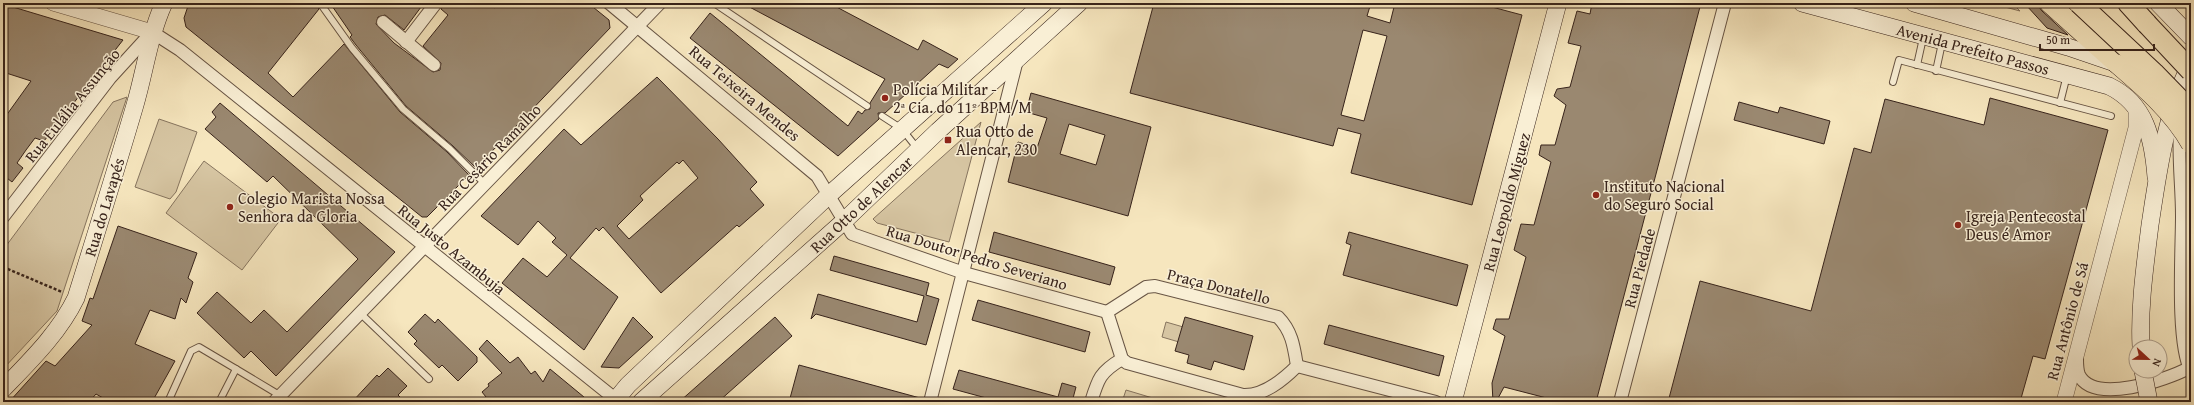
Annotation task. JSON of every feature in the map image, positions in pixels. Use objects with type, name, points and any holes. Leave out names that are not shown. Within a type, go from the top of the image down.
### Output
[{"type":"highway","points":[[2079,3],[2154,73],[2191,111]]},
{"type":"highway","points":[[2128,3],[2189,70]]},
{"type":"main road","name":"Rua do Lavapés","points":[[3,389],[37,353],[68,316],[76,298],[145,70],[152,32],[164,3]]},
{"type":"main road","name":"Rua Otto de Alencar","points":[[616,401],[830,194],[1044,3]]},
{"type":"main road","name":"Rua Otto de Alencar","points":[[641,402],[843,222],[918,150],[1079,3]]},
{"type":"main road","name":"Rua Leopoldo Miguez","points":[[1453,402],[1558,3]]},
{"type":"main road","name":"Avenida Prefeito Passos","points":[[1802,3],[2109,86],[2124,94],[2148,126],[2154,154],[2156,177]]},
{"type":"main road","name":"Avenida Prefeito Passos","points":[[1914,3],[2062,45],[2117,64]]},
{"type":"main road","points":[[2049,3],[2152,95],[2180,125],[2191,144]]},
{"type":"main road","points":[[2158,3],[2191,37]]},
{"type":"main road","points":[[2141,339],[2140,325],[2143,282],[2156,177],[2189,70]]},
{"type":"main road","points":[[2145,379],[2149,402]]},
{"type":"street","points":[[53,3],[152,32]]},
{"type":"street","points":[[406,42],[436,3]]},
{"type":"street","name":"Rua Teixeira Mendes","points":[[609,3],[817,176],[830,194],[843,222]]},
{"type":"street","name":"Rua Cesário Ramalho","points":[[277,399],[660,3]]},
{"type":"street","name":"Rua Piedade","points":[[1620,402],[1725,3]]},
{"type":"street","points":[[2116,3],[2147,24]]},
{"type":"street","points":[[383,22],[434,65]]},
{"type":"street","name":"Rua Eulália Assunção","points":[[3,217],[110,78],[152,32]]},
{"type":"street","name":"Rua Justo Azambuja","points":[[152,32],[180,50],[616,401]]},
{"type":"street","points":[[930,402],[1017,60]]},
{"type":"street","points":[[2076,358],[2078,374],[2084,382],[2099,391],[2129,390],[2163,381],[2190,370],[2185,351],[2183,328],[2182,214],[2179,147],[2189,70]]},
{"type":"street","name":"Rua Antônio de Sá","points":[[2064,402],[2136,128],[2136,109]]},
{"type":"street","name":"Rua Doutor Pedro Severiano","points":[[843,222],[852,234],[858,237],[964,273],[1107,312]]},
{"type":"street","name":"Praça Donatello","points":[[1107,312],[1146,287],[1155,286],[1263,312],[1278,317],[1286,325],[1293,341],[1297,366]]},
{"type":"street","points":[[1107,312],[1122,359],[1136,367],[1251,396],[1271,387],[1285,378],[1297,366],[1436,402]]},
{"type":"street","points":[[1090,402],[1099,377],[1111,365],[1122,359]]},
{"type":"lane","points":[[320,3],[352,48],[403,109],[450,149],[485,184]]},
{"type":"lane","points":[[714,3],[867,106]]},
{"type":"lane","points":[[1917,65],[1923,36]]},
{"type":"lane","points":[[1936,70],[1942,41]]},
{"type":"lane","points":[[1893,82],[1899,60],[2110,116]]},
{"type":"lane","points":[[2060,103],[2067,75]]},
{"type":"lane","points":[[882,116],[902,129],[918,150]]},
{"type":"lane","points":[[360,313],[428,379]]},
{"type":"lane","points":[[168,402],[191,351],[199,347],[236,369],[277,399]]},
{"type":"lane","points":[[219,402],[236,369]]},
{"type":"path","points":[[3,267],[76,298]]},
{"type":"shaded area","points":[[1990,3],[2012,3],[2020,11]]},
{"type":"shaded area","points":[[127,97],[57,311],[3,369],[3,250],[113,102]]},
{"type":"shaded area","points":[[159,119],[197,132],[176,192],[170,199],[135,187]]},
{"type":"shaded area","points":[[981,122],[949,242],[877,223],[873,219]]},
{"type":"shaded area","points":[[204,161],[281,219],[242,270],[166,213]]},
{"type":"shaded area","points":[[1166,322],[1242,344],[1237,359],[1162,337]]},
{"type":"shaded area","points":[[1126,390],[1166,402],[1122,402]]},
{"type":"building","points":[[189,3],[316,3],[319,9],[268,73],[293,97],[344,44],[400,112],[447,152],[469,175],[427,217],[422,217],[186,27],[184,18]]},
{"type":"building","points":[[330,3],[424,3],[404,30],[385,15],[378,17],[376,24],[394,43],[433,72],[440,70],[441,63],[423,46],[448,15],[441,9],[443,3],[488,3],[495,8],[499,3],[588,3],[609,20],[610,28],[476,168],[453,146],[406,106],[350,37],[352,35]]},
{"type":"building","points":[[742,3],[829,3],[918,50],[923,40],[958,59],[948,68],[939,64],[885,113],[878,113],[879,119],[838,156],[690,38],[710,13],[848,126],[858,111],[862,114],[865,110],[870,109],[870,103],[885,79]]},
{"type":"building","points":[[1154,3],[1371,3],[1367,16],[1390,23],[1395,3],[1477,3],[1522,15],[1472,205],[1351,173],[1361,134],[1338,128],[1333,146],[1130,93]],"holes":[[[1363,30],[1387,36],[1364,121],[1341,115]]]},
{"type":"building","points":[[1592,3],[1701,3],[1596,402],[1562,402],[1504,387],[1496,402],[1493,402],[1492,383],[1505,336],[1493,329],[1496,319],[1509,319],[1526,257],[1514,250],[1521,224],[1534,225],[1551,162],[1539,155],[1541,145],[1555,145],[1566,105],[1554,96],[1557,89],[1570,87],[1581,46],[1568,43],[1577,11],[1590,14]]},
{"type":"building","points":[[2028,3],[2036,3],[2042,11],[2068,35],[2047,28],[2026,5]]},
{"type":"building","points":[[3,4],[123,40],[44,141],[35,138],[17,163],[23,168],[12,182],[3,175],[3,120],[31,81],[3,72]]},
{"type":"building","points":[[657,77],[718,139],[757,182],[750,189],[764,205],[739,227],[737,225],[661,293],[603,227],[599,231],[596,228],[570,258],[618,297],[584,350],[502,283],[523,258],[547,277],[567,255],[552,242],[556,238],[538,221],[518,245],[481,216],[564,129],[581,145]],"holes":[[[683,160],[698,178],[629,239],[617,226],[643,200],[640,196],[677,162],[679,164]]]},
{"type":"building","points":[[1031,93],[1151,127],[1128,216],[1008,182],[1018,142],[1037,148],[1047,118],[1026,112]],"holes":[[[1069,124],[1105,135],[1096,165],[1060,154]]]},
{"type":"building","name":"Igreja Pentecostal Deus é Amor","points":[[1990,98],[2108,130],[2045,359],[2033,356],[2020,402],[1668,402],[1700,281],[1811,311],[1854,148],[1871,153],[1885,99],[1984,125]]},
{"type":"building","points":[[1739,102],[1778,113],[1780,107],[1830,121],[1824,144],[1734,120]]},
{"type":"building","points":[[220,103],[395,252],[276,376],[251,351],[244,358],[197,313],[217,292],[251,323],[264,310],[287,332],[358,259],[273,176],[267,182],[205,129],[216,117],[212,112]]},
{"type":"building","points":[[118,226],[197,253],[188,278],[193,282],[186,303],[181,298],[175,319],[150,310],[135,344],[175,361],[152,402],[110,402],[96,394],[89,402],[9,402],[46,361],[55,366],[92,325],[82,321],[90,298],[93,299]]},
{"type":"building","points":[[994,232],[1115,267],[1110,285],[989,252]]},
{"type":"building","points":[[1349,232],[1468,265],[1457,306],[1343,275],[1351,245],[1346,243]]},
{"type":"building","points":[[834,256],[929,283],[926,295],[939,299],[926,345],[816,314],[811,319],[818,294],[917,322],[924,296],[830,270]]},
{"type":"building","points":[[978,300],[1090,332],[1085,352],[972,320]]},
{"type":"building","points":[[425,314],[435,323],[438,319],[477,357],[477,362],[458,381],[442,365],[439,368],[414,344],[417,341],[408,332]]},
{"type":"building","points":[[633,317],[653,337],[619,368],[601,367]]},
{"type":"building","points":[[775,317],[792,336],[718,402],[679,402]]},
{"type":"building","points":[[1185,317],[1253,336],[1244,370],[1214,361],[1211,370],[1187,363],[1189,355],[1175,351]]},
{"type":"building","points":[[1329,325],[1444,356],[1439,376],[1324,344]]},
{"type":"building","points":[[487,340],[510,363],[518,357],[531,374],[535,371],[543,382],[550,369],[590,402],[490,402],[482,392],[489,386],[488,384],[502,373],[479,349]]},
{"type":"building","points":[[799,365],[920,398],[919,402],[789,402]]},
{"type":"building","points":[[388,368],[407,386],[398,395],[405,402],[352,402],[377,375],[379,377]]},
{"type":"building","points":[[959,370],[1058,397],[1062,383],[1076,387],[1072,402],[1001,402],[953,389]]},
{"type":"place","name":"Polícia Militar - 2ª Cia. do 11º BPM/M","points":[[885,98]]},
{"type":"place","name":"Rua Otto de Alencar, 230","points":[[948,140]]},
{"type":"place","name":"Instituto Nacional do Seguro Social","points":[[1596,195]]},
{"type":"place","name":"Colegio Marista Nossa Senhora da Gloria","points":[[230,207]]},
{"type":"place","name":"Igreja Pentecostal Deus é Amor","points":[[1958,225]]}]
